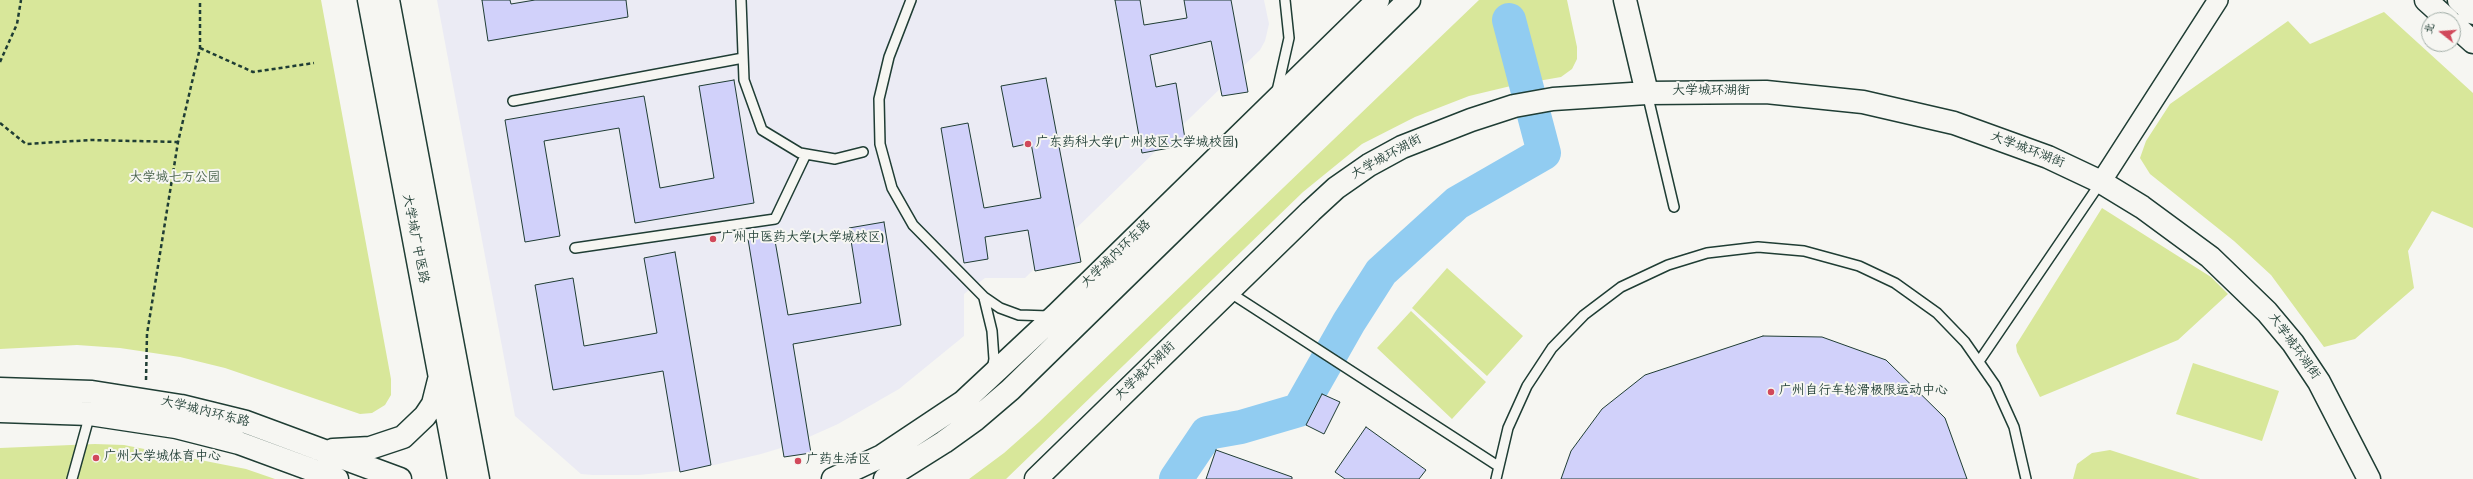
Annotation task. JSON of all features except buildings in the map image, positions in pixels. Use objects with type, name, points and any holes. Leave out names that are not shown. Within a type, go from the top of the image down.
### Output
[{"type":"main road","name":"大学城广中医路","points":[[368,0],[459,479]]},
{"type":"main road","name":"大学城广中医路","points":[[388,0],[478,479]]},
{"type":"main road","name":"大学城内环东路","points":[[833,479],[882,456],[913,437],[963,402],[1056,315],[1378,0]]},
{"type":"main road","name":"大学城内环东路","points":[[885,479],[944,442],[976,419],[1010,390],[1410,0]]},
{"type":"main road","points":[[1625,0],[1647,93]]},
{"type":"main road","points":[[2426,0],[2439,12]]},
{"type":"main road","points":[[2459,0],[2473,13]]},
{"type":"main road","points":[[2461,31],[2473,42]]},
{"type":"main road","name":"大学城环湖街","points":[[1036,479],[1228,291],[1336,188],[1369,165],[1432,134],[1514,106],[1553,99],[1647,93],[1766,92],[1863,102],[1954,123],[2048,157],[2101,182],[2174,229],[2210,257],[2267,312],[2293,343],[2319,382],[2369,479]]},
{"type":"main road","points":[[317,448],[354,450],[389,443],[403,437],[414,428],[429,410],[437,392],[440,377]]},
{"type":"main road","name":"大学城内环东路","points":[[0,389],[85,392],[145,399],[226,416],[400,479]]},
{"type":"main road","name":"大学城内环东路","points":[[0,411],[90,414],[155,423],[220,438],[337,479]]},
{"type":"street","points":[[2101,182],[2218,0]]},
{"type":"lane","points":[[741,0],[744,80],[762,130],[800,153],[834,159],[863,152]]},
{"type":"lane","points":[[911,0],[889,57],[879,99],[880,144],[885,169],[901,206],[913,225],[984,297],[1000,308],[1019,315],[1038,317],[1056,315]]},
{"type":"lane","points":[[1269,108],[1281,79],[1287,50],[1288,23],[1285,0]]},
{"type":"lane","points":[[513,101],[743,58]]},
{"type":"lane","points":[[1647,93],[1674,207]]},
{"type":"lane","points":[[575,248],[775,220],[806,154]]},
{"type":"lane","points":[[1980,360],[2101,182]]},
{"type":"lane","points":[[1496,479],[1508,428],[1521,396],[1542,362],[1572,327],[1602,300],[1636,279],[1668,265],[1706,253],[1752,248],[1786,248],[1821,254],[1859,266],[1895,283],[1924,303],[1954,329],[1980,360],[2010,416],[2019,443],[2026,479]]},
{"type":"lane","points":[[1228,291],[1498,466]]},
{"type":"lane","points":[[984,297],[991,319],[994,348],[994,359],[988,379]]},
{"type":"lane","points":[[72,479],[90,414]]},
{"type":"path","points":[[0,62],[17,24],[21,0]]},
{"type":"path","points":[[145,399],[147,334],[178,142],[200,48],[200,0]]},
{"type":"path","points":[[200,48],[254,72],[314,63]]},
{"type":"path","points":[[0,123],[26,144],[91,140],[178,142]]},
{"type":"shaded area","name":"广州中医药大学(大学城校区)","points":[[437,0],[1264,0],[1269,24],[1265,41],[1260,50],[1025,278],[985,278],[964,294],[964,336],[899,389],[838,424],[791,445],[761,454],[697,469],[639,475],[593,475],[581,474],[515,416]]},
{"type":"green space","name":"大学城七万公园","points":[[0,0],[321,0],[391,379],[391,395],[385,405],[372,413],[360,414],[225,368],[180,357],[120,348],[77,345],[0,349]]},
{"type":"green space","points":[[1479,0],[1567,0],[1577,47],[1577,59],[1572,69],[1561,77],[1515,85],[1469,96],[1415,117],[1362,144],[1303,192],[1006,479],[969,479],[1004,453],[1039,422]]},
{"type":"green space","points":[[2384,12],[2421,46],[2421,52],[2428,52],[2473,93],[2473,228],[2432,211],[2408,251],[2414,288],[2355,339],[2324,347],[2271,275],[2234,241],[2150,174],[2140,158],[2146,141],[2170,104],[2288,21],[2310,44]]},
{"type":"green space","points":[[2102,208],[2211,277],[2228,294],[2178,340],[2040,397],[2017,352],[2016,345]]},
{"type":"green space","points":[[1447,268],[1523,336],[1487,376],[1412,308]]},
{"type":"green space","points":[[1411,311],[1486,382],[1452,419],[1377,348]]},
{"type":"green space","points":[[2193,363],[2279,391],[2262,441],[2176,414]]},
{"type":"green space","name":"广州大学城体育中心","points":[[95,444],[124,445],[246,469],[275,479],[0,479],[0,448]]},
{"type":"green space","points":[[2110,450],[2200,479],[2073,479],[2077,464],[2092,453]]},
{"type":"waterway","points":[[1176,479],[1207,433],[1241,427],[1299,410],[1349,322],[1381,272],[1457,203],[1544,153],[1509,20]]},
{"type":"place","name":"广东药科大学(广州校区大学城校园)","points":[[1028,144]]},
{"type":"place","name":"广州中医药大学(大学城校区)","points":[[713,239]]},
{"type":"place","name":"广州自行车轮滑极限运动中心","points":[[1771,392]]},
{"type":"place","name":"广州大学城体育中心","points":[[96,458]]},
{"type":"place","name":"广药生活区","points":[[798,461]]}]
